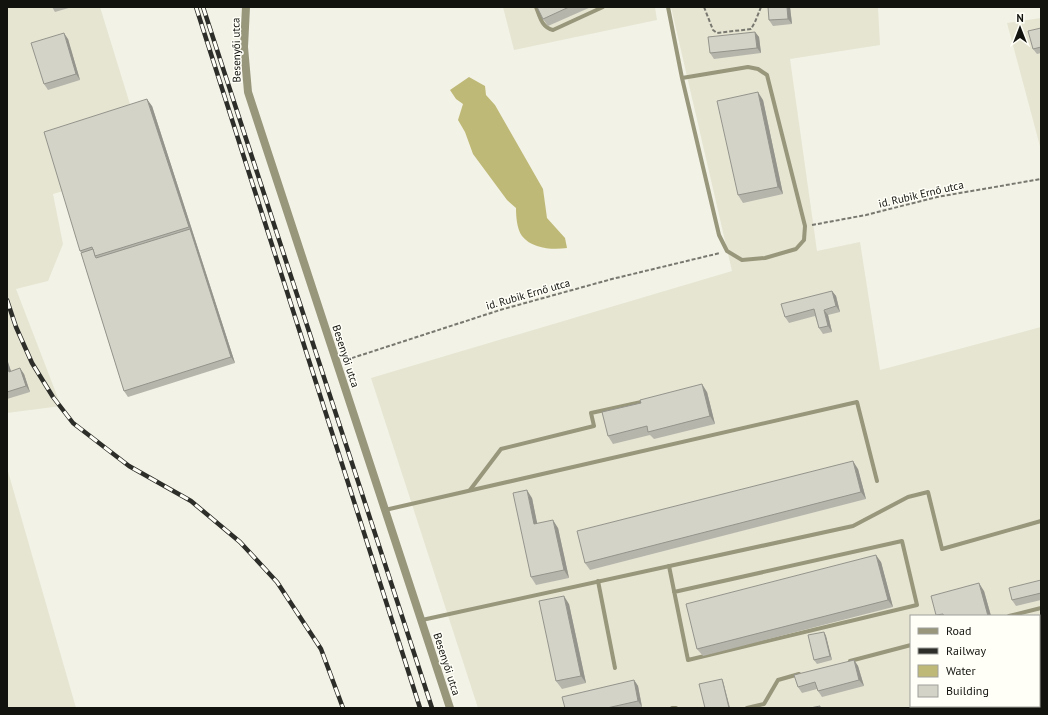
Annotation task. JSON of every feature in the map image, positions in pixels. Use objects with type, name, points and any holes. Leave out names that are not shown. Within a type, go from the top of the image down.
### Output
[{"type":"street","name":"Besenyői utca","points":[[246,7],[244,47],[248,92],[450,708]]},
{"type":"lane","points":[[536,7],[544,26],[553,30],[603,7]]},
{"type":"lane","points":[[668,7],[682,78],[719,235],[727,251],[742,260],[765,258],[796,249],[804,240],[805,226],[767,75],[758,69],[748,67],[682,78]]},
{"type":"lane","points":[[470,491],[501,449],[594,426],[591,414],[652,400]]},
{"type":"lane","points":[[385,510],[857,402],[877,481]]},
{"type":"lane","points":[[422,620],[853,526],[908,496],[928,492],[942,549],[1041,521]]},
{"type":"lane","points":[[669,566],[674,592],[688,660],[917,605],[902,541],[674,592]]},
{"type":"lane","points":[[598,581],[615,668]]},
{"type":"lane","points":[[1013,615],[1041,608]]},
{"type":"lane","points":[[844,663],[910,645]]},
{"type":"lane","points":[[747,708],[764,704],[778,680],[807,672]]},
{"type":"path","points":[[704,7],[713,30],[717,33],[751,29],[761,7]]},
{"type":"path","name":"id. Rubik Ernő utca","points":[[805,226],[866,215],[937,197],[1041,179]]},
{"type":"path","name":"id. Rubik Ernő utca","points":[[337,363],[500,310],[612,279],[727,251]]},
{"type":"shaded area","points":[[7,7],[100,7],[149,166],[53,194],[63,244],[48,281],[16,289],[61,406],[7,413]]},
{"type":"shaded area","points":[[503,7],[655,7],[657,20],[514,50]]},
{"type":"shaded area","points":[[671,7],[878,7],[880,45],[790,59],[817,251],[860,242],[880,370],[1041,327],[1041,708],[478,708],[371,378],[732,271]]},
{"type":"shaded area","points":[[1041,18],[1041,150],[1007,23]]},
{"type":"shaded area","points":[[7,468],[76,708],[7,708]]},
{"type":"water","points":[[469,77],[485,86],[486,95],[495,105],[543,189],[547,218],[565,238],[567,248],[543,248],[531,244],[522,236],[519,230],[516,208],[507,200],[473,154],[465,132],[458,120],[463,104],[456,99],[450,90]]},
{"type":"building","points":[[537,7],[569,7],[543,19]]},
{"type":"building","points":[[768,7],[787,7],[788,19],[769,20]]},
{"type":"building","points":[[1041,28],[1041,47],[1033,49],[1028,31]]},
{"type":"building","points":[[755,32],[757,48],[710,53],[708,37]]},
{"type":"building","points":[[64,33],[76,74],[44,84],[31,43]]},
{"type":"building","points":[[758,92],[778,187],[738,195],[717,101]]},
{"type":"building","points":[[147,99],[189,227],[95,256],[92,247],[80,251],[44,132]]},
{"type":"building","points":[[190,229],[231,357],[124,391],[81,253],[93,249],[96,258]]},
{"type":"building","points":[[832,291],[836,306],[824,310],[828,326],[819,328],[814,309],[785,317],[781,304]]},
{"type":"building","points":[[7,366],[9,372],[20,368],[26,386],[7,392]]},
{"type":"building","points":[[702,384],[710,416],[648,432],[647,426],[608,436],[602,412],[641,403],[640,400]]},
{"type":"building","points":[[853,461],[861,492],[585,563],[577,531]]},
{"type":"building","points":[[527,490],[534,524],[553,520],[564,570],[531,577],[513,493]]},
{"type":"building","points":[[876,555],[888,600],[697,649],[686,604]]},
{"type":"building","points":[[1041,580],[1041,593],[1012,600],[1009,588]]},
{"type":"building","points":[[979,583],[988,615],[936,615],[931,596]]},
{"type":"building","points":[[564,596],[581,676],[556,681],[539,601]]},
{"type":"building","points":[[824,632],[830,656],[814,660],[808,635]]},
{"type":"building","points":[[854,660],[859,680],[818,691],[815,682],[798,687],[794,675]]},
{"type":"building","points":[[722,679],[729,708],[705,708],[699,684]]},
{"type":"building","points":[[634,680],[638,701],[607,708],[565,708],[562,697]]},
{"type":"railway","points":[[196,7],[420,708]]},
{"type":"railway","points":[[203,7],[432,708]]},
{"type":"railway","points":[[7,300],[16,327],[32,363],[53,397],[73,423],[129,466],[191,501],[240,542],[277,582],[321,649],[343,708]]}]
